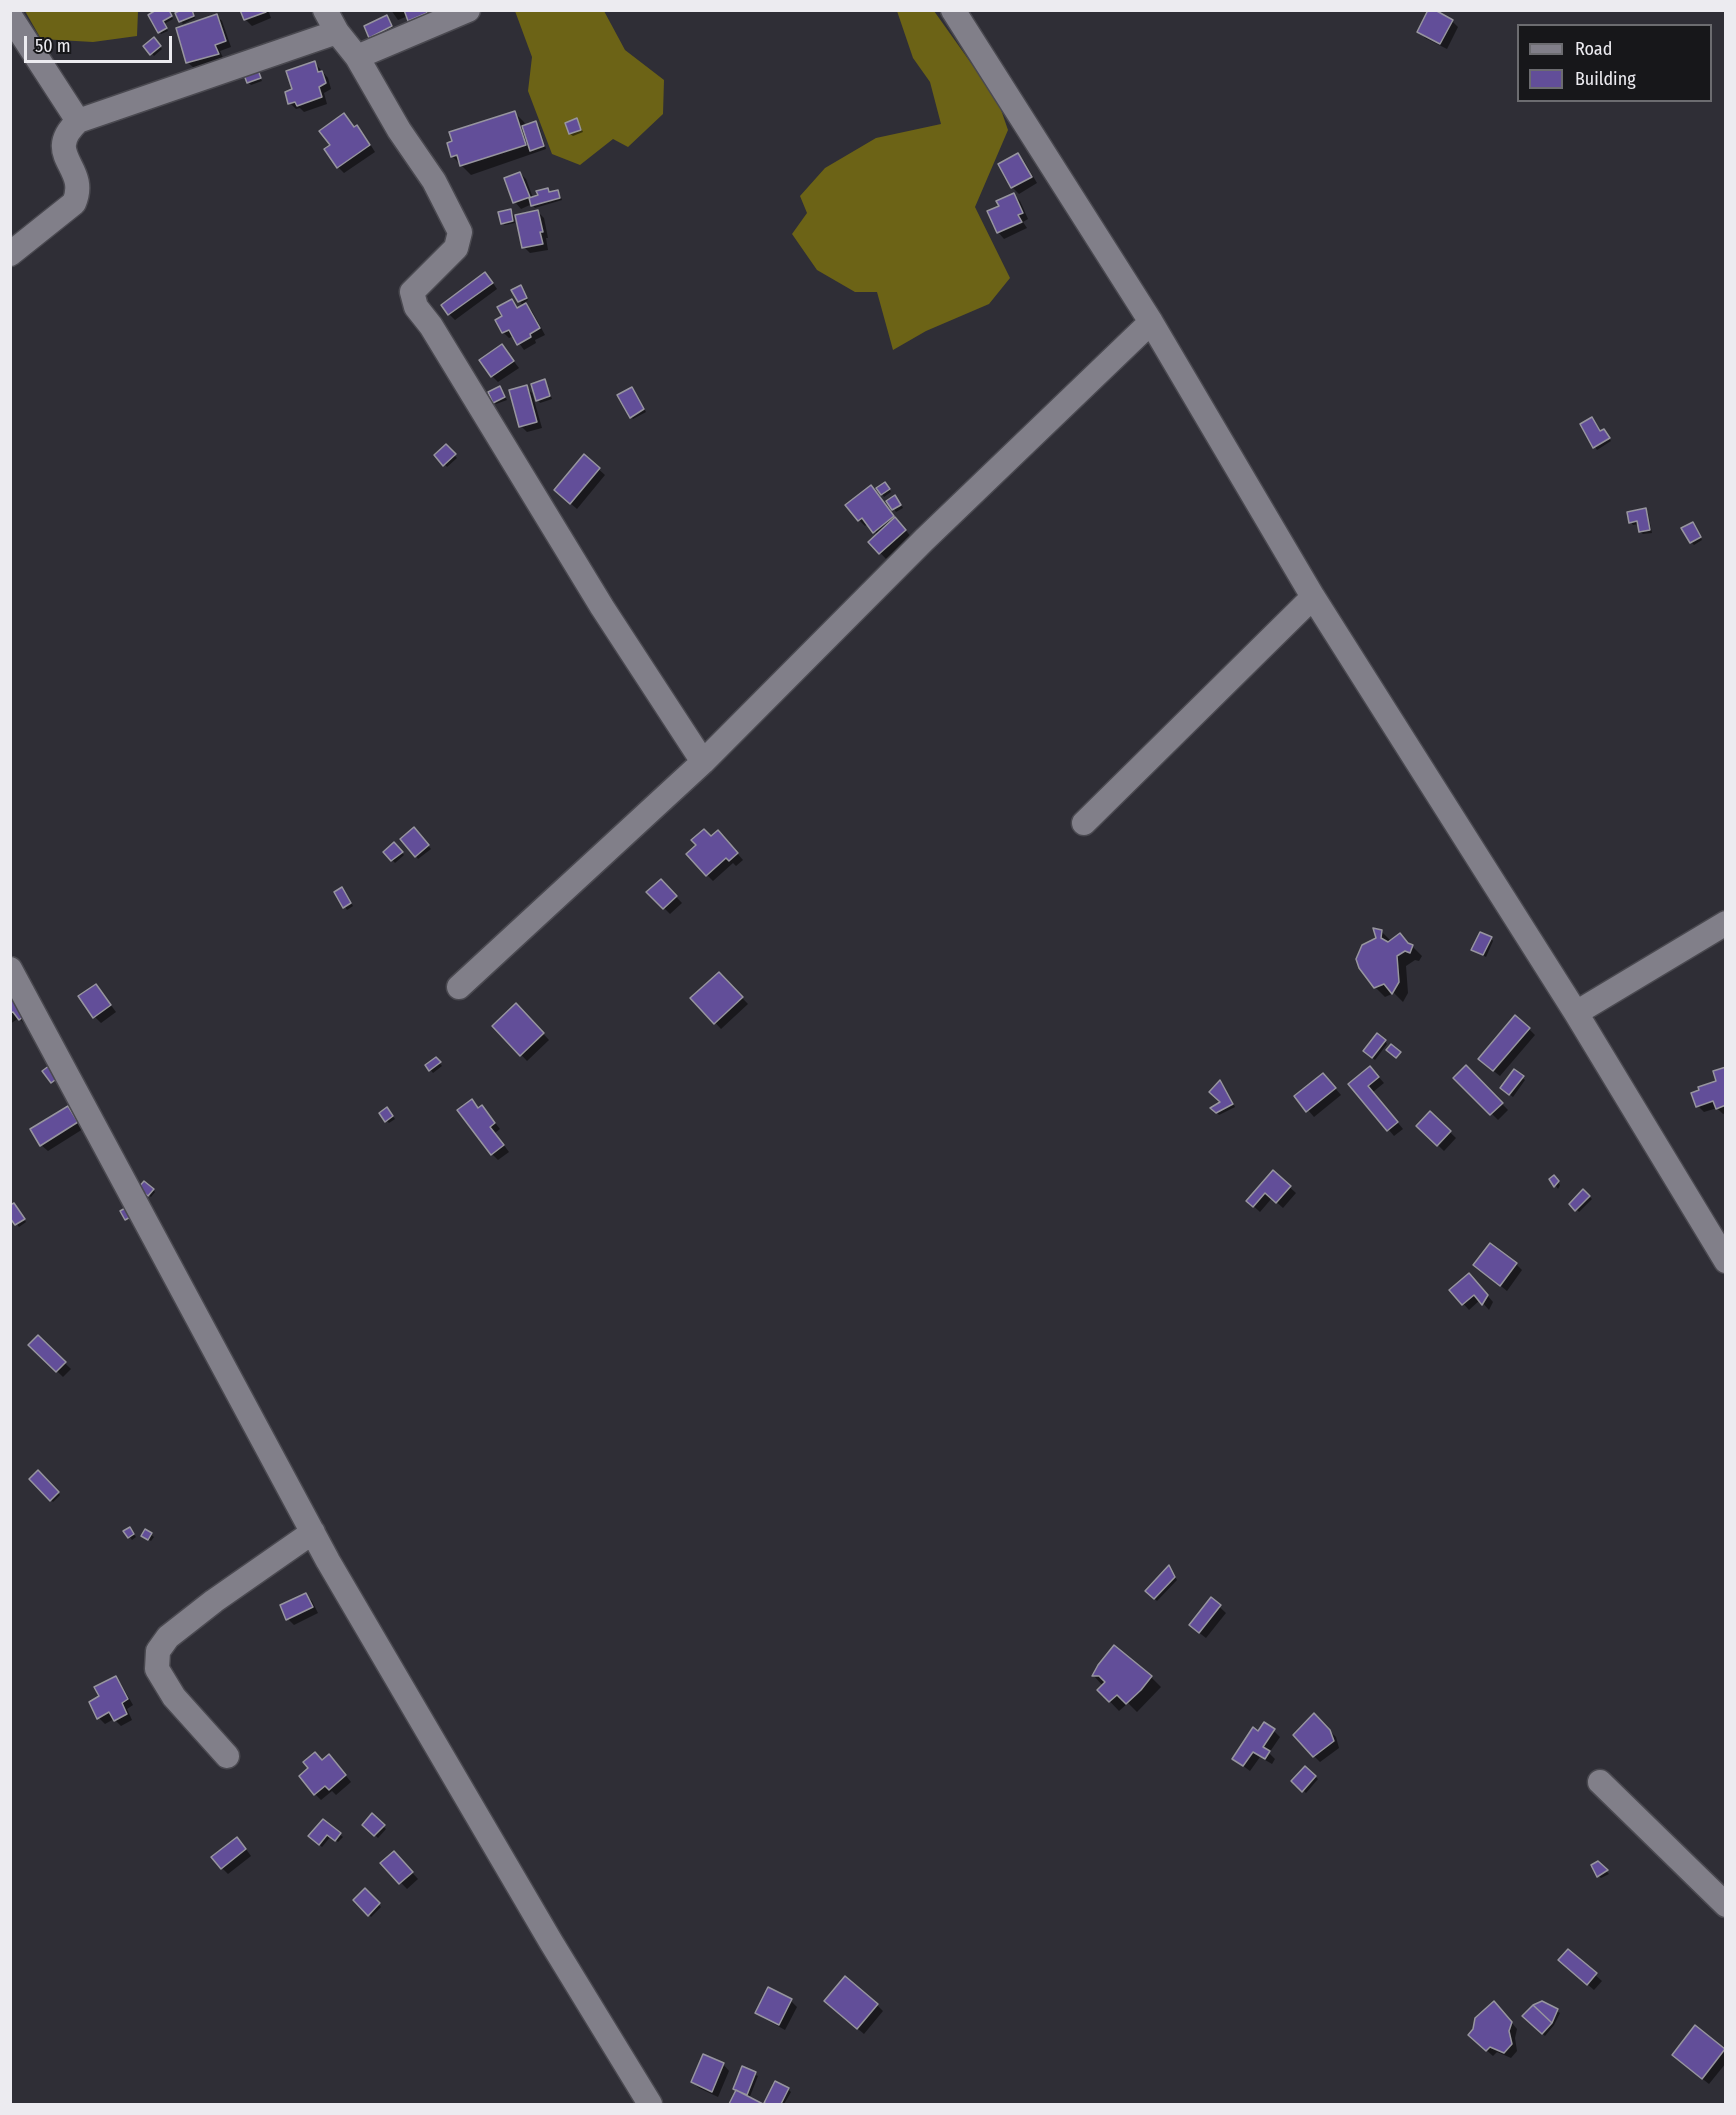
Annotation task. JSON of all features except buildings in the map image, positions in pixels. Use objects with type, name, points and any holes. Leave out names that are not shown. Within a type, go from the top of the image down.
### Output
[{"type":"street","points":[[324,10],[337,32],[357,57],[399,130],[434,181],[460,232],[456,248],[412,292],[416,307],[431,326],[602,607],[703,762]]},
{"type":"street","points":[[357,57],[468,10]]},
{"type":"street","points":[[953,10],[1151,322],[1313,597],[1576,1013],[1725,1261]]},
{"type":"street","points":[[10,16],[78,121]]},
{"type":"street","points":[[10,254],[74,202],[78,184],[63,147],[63,138],[78,121],[337,32]]},
{"type":"street","points":[[459,987],[703,762],[924,540],[1151,322]]},
{"type":"street","points":[[1084,824],[1313,597]]},
{"type":"street","points":[[1576,1013],[1725,923]]},
{"type":"street","points":[[10,969],[313,1532],[551,1942],[650,2104]]},
{"type":"street","points":[[227,1756],[174,1697],[157,1669],[158,1651],[168,1637],[214,1601],[313,1532]]},
{"type":"street","points":[[1600,1782],[1725,1905]]},
{"type":"shaded area","points":[[25,11],[138,11],[137,36],[93,42],[41,39]]},
{"type":"shaded area","points":[[515,11],[604,11],[625,50],[664,80],[663,114],[628,147],[613,139],[580,165],[552,154],[528,91],[532,57]]},
{"type":"shaded area","points":[[897,11],[934,11],[998,101],[1008,130],[975,207],[1010,278],[989,304],[926,331],[893,350],[877,292],[855,292],[817,270],[792,234],[807,213],[800,196],[825,168],[876,138],[941,124],[930,82],[913,58]]}]
